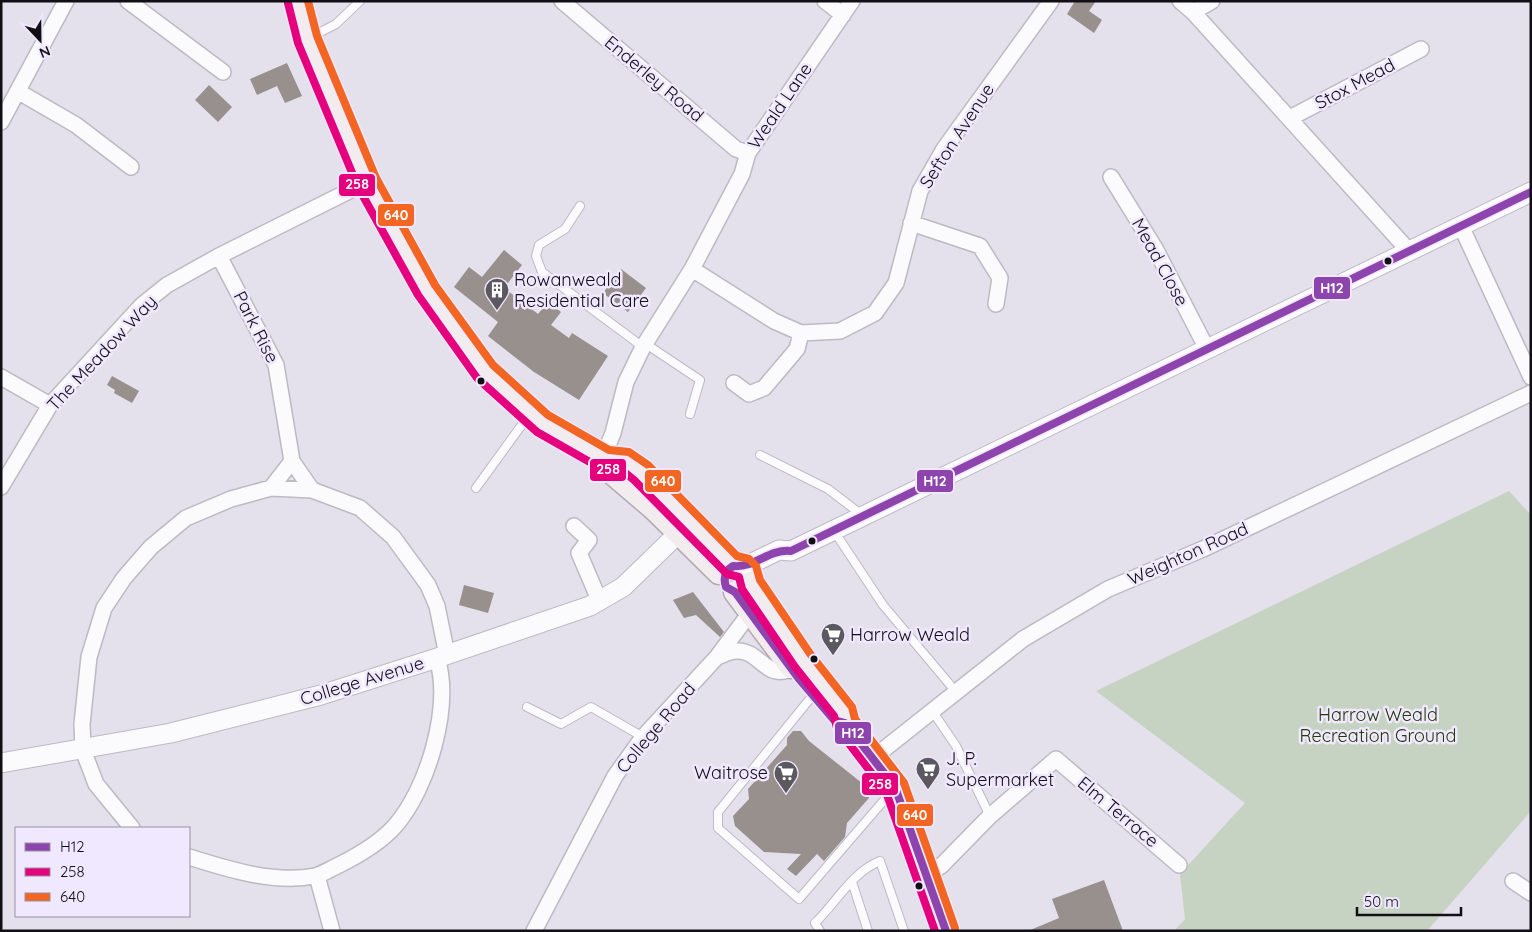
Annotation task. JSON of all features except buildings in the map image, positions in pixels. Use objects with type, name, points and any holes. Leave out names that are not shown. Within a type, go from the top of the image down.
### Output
[{"type":"main road","points":[[298,1],[307,39],[367,182],[427,290],[485,372],[542,423],[604,459],[626,461],[659,489],[684,528],[739,577],[798,665],[813,695],[834,720],[845,723]]},
{"type":"main road","points":[[739,577],[750,613],[844,712],[845,723],[895,787],[946,931]]},
{"type":"street","points":[[1,122],[19,92],[66,1]]},
{"type":"street","points":[[128,1],[223,72]]},
{"type":"street","name":"Enderley Road","points":[[562,1],[736,149],[748,153]]},
{"type":"street","points":[[826,1],[843,14]]},
{"type":"street","name":"Weald Lane","points":[[604,459],[613,433],[626,382],[645,346],[692,269],[742,174],[748,153],[852,1]]},
{"type":"street","name":"Sefton Avenue","points":[[692,269],[774,321],[801,333],[840,331],[875,313],[896,283],[920,191],[944,149],[1051,1]]},
{"type":"street","points":[[1180,1],[1193,12],[1409,251]]},
{"type":"street","points":[[1193,12],[1212,1]]},
{"type":"street","name":"Stox Mead","points":[[1290,118],[1421,49]]},
{"type":"street","points":[[19,92],[76,124],[121,165]]},
{"type":"street","name":"Mead Close","points":[[1111,177],[1156,250],[1207,349]]},
{"type":"street","name":"The Meadow Way","points":[[1,487],[50,405],[142,306],[167,285],[219,256],[367,182]]},
{"type":"street","points":[[739,577],[779,550],[791,551],[1531,192]]},
{"type":"street","points":[[911,223],[980,246],[1000,278],[996,304]]},
{"type":"street","points":[[1461,226],[1531,377]]},
{"type":"street","name":"Park Rise","points":[[219,256],[276,365],[292,461],[312,490]]},
{"type":"street","points":[[734,383],[749,394],[764,388],[797,349],[801,333]]},
{"type":"street","points":[[1,377],[50,405]]},
{"type":"street","name":"Weighton Road","points":[[873,758],[1023,639],[1108,590],[1203,549],[1531,393]]},
{"type":"street","points":[[271,488],[292,461]]},
{"type":"street","points":[[131,827],[96,784],[83,750],[82,724],[89,657],[104,608],[124,578],[151,547],[186,518],[231,499],[271,488],[312,490],[360,508],[393,537],[428,586],[434,599],[442,656],[443,682],[436,739],[420,786],[395,826],[362,853],[317,876],[288,879],[223,868],[190,857]]},
{"type":"street","points":[[574,526],[589,540],[579,553],[600,602]]},
{"type":"street","name":"College Avenue","points":[[1,763],[171,733],[320,695],[600,602],[623,587],[684,528]]},
{"type":"street","name":"College Road","points":[[534,931],[615,776],[643,737],[717,657],[750,613]]},
{"type":"street","points":[[717,657],[735,651],[747,652],[772,671],[798,665]]},
{"type":"street","name":"Elm Terrace","points":[[990,816],[1056,759],[1179,865]]},
{"type":"street","points":[[927,874],[941,866],[990,816]]},
{"type":"street","points":[[317,876],[332,931]]},
{"type":"street","points":[[1513,881],[1531,893]]},
{"type":"lane","points":[[307,39],[336,24],[360,1]]},
{"type":"lane","points":[[580,206],[565,229],[539,245],[536,256],[542,272],[645,346],[700,380],[690,414]]},
{"type":"lane","points":[[476,488],[530,413]]},
{"type":"lane","points":[[760,454],[828,489],[864,516]]},
{"type":"lane","points":[[834,530],[883,604],[957,693]]},
{"type":"lane","points":[[813,695],[718,812],[718,828],[799,899],[895,787]]},
{"type":"lane","points":[[527,707],[561,724],[591,708],[643,737]]},
{"type":"lane","points":[[933,712],[956,746],[990,816]]},
{"type":"lane","points":[[820,931],[815,923],[852,882],[869,866],[880,861],[904,931]]},
{"type":"lane","points":[[852,882],[868,931]]},
{"type":"green space","name":"Harrow Weald Recreation Ground","points":[[1509,491],[1531,515],[1531,811],[1427,931],[1174,931],[1185,919],[1180,874],[1245,803],[1096,691]]},
{"type":"transit line","name":"640","points":[[308,1],[317,36],[376,178],[435,285],[493,365],[548,415],[609,450],[629,452],[648,465],[737,556],[749,559],[756,566],[760,580],[811,655],[852,707],[855,719],[904,783],[955,928]]},
{"type":"transit line","name":"258","points":[[288,3],[298,43],[358,187],[418,295],[477,378],[537,432],[602,469],[623,471],[727,574],[739,577],[742,589],[795,667],[834,716],[837,728],[886,792],[935,931]]},
{"type":"transit line","name":"H12","points":[[946,931],[895,787],[845,723],[834,720],[799,679],[735,592],[726,587],[726,572],[733,566],[748,564],[775,553],[791,551],[1531,192]]},
{"type":"place","name":"Rowanweald Residential Care","points":[[497,311]]},
{"type":"place","name":"Harrow Weald","points":[[833,656]]},
{"type":"place","name":"J. P. Supermarket","points":[[928,790]]},
{"type":"place","name":"Waitrose","points":[[786,794]]}]
